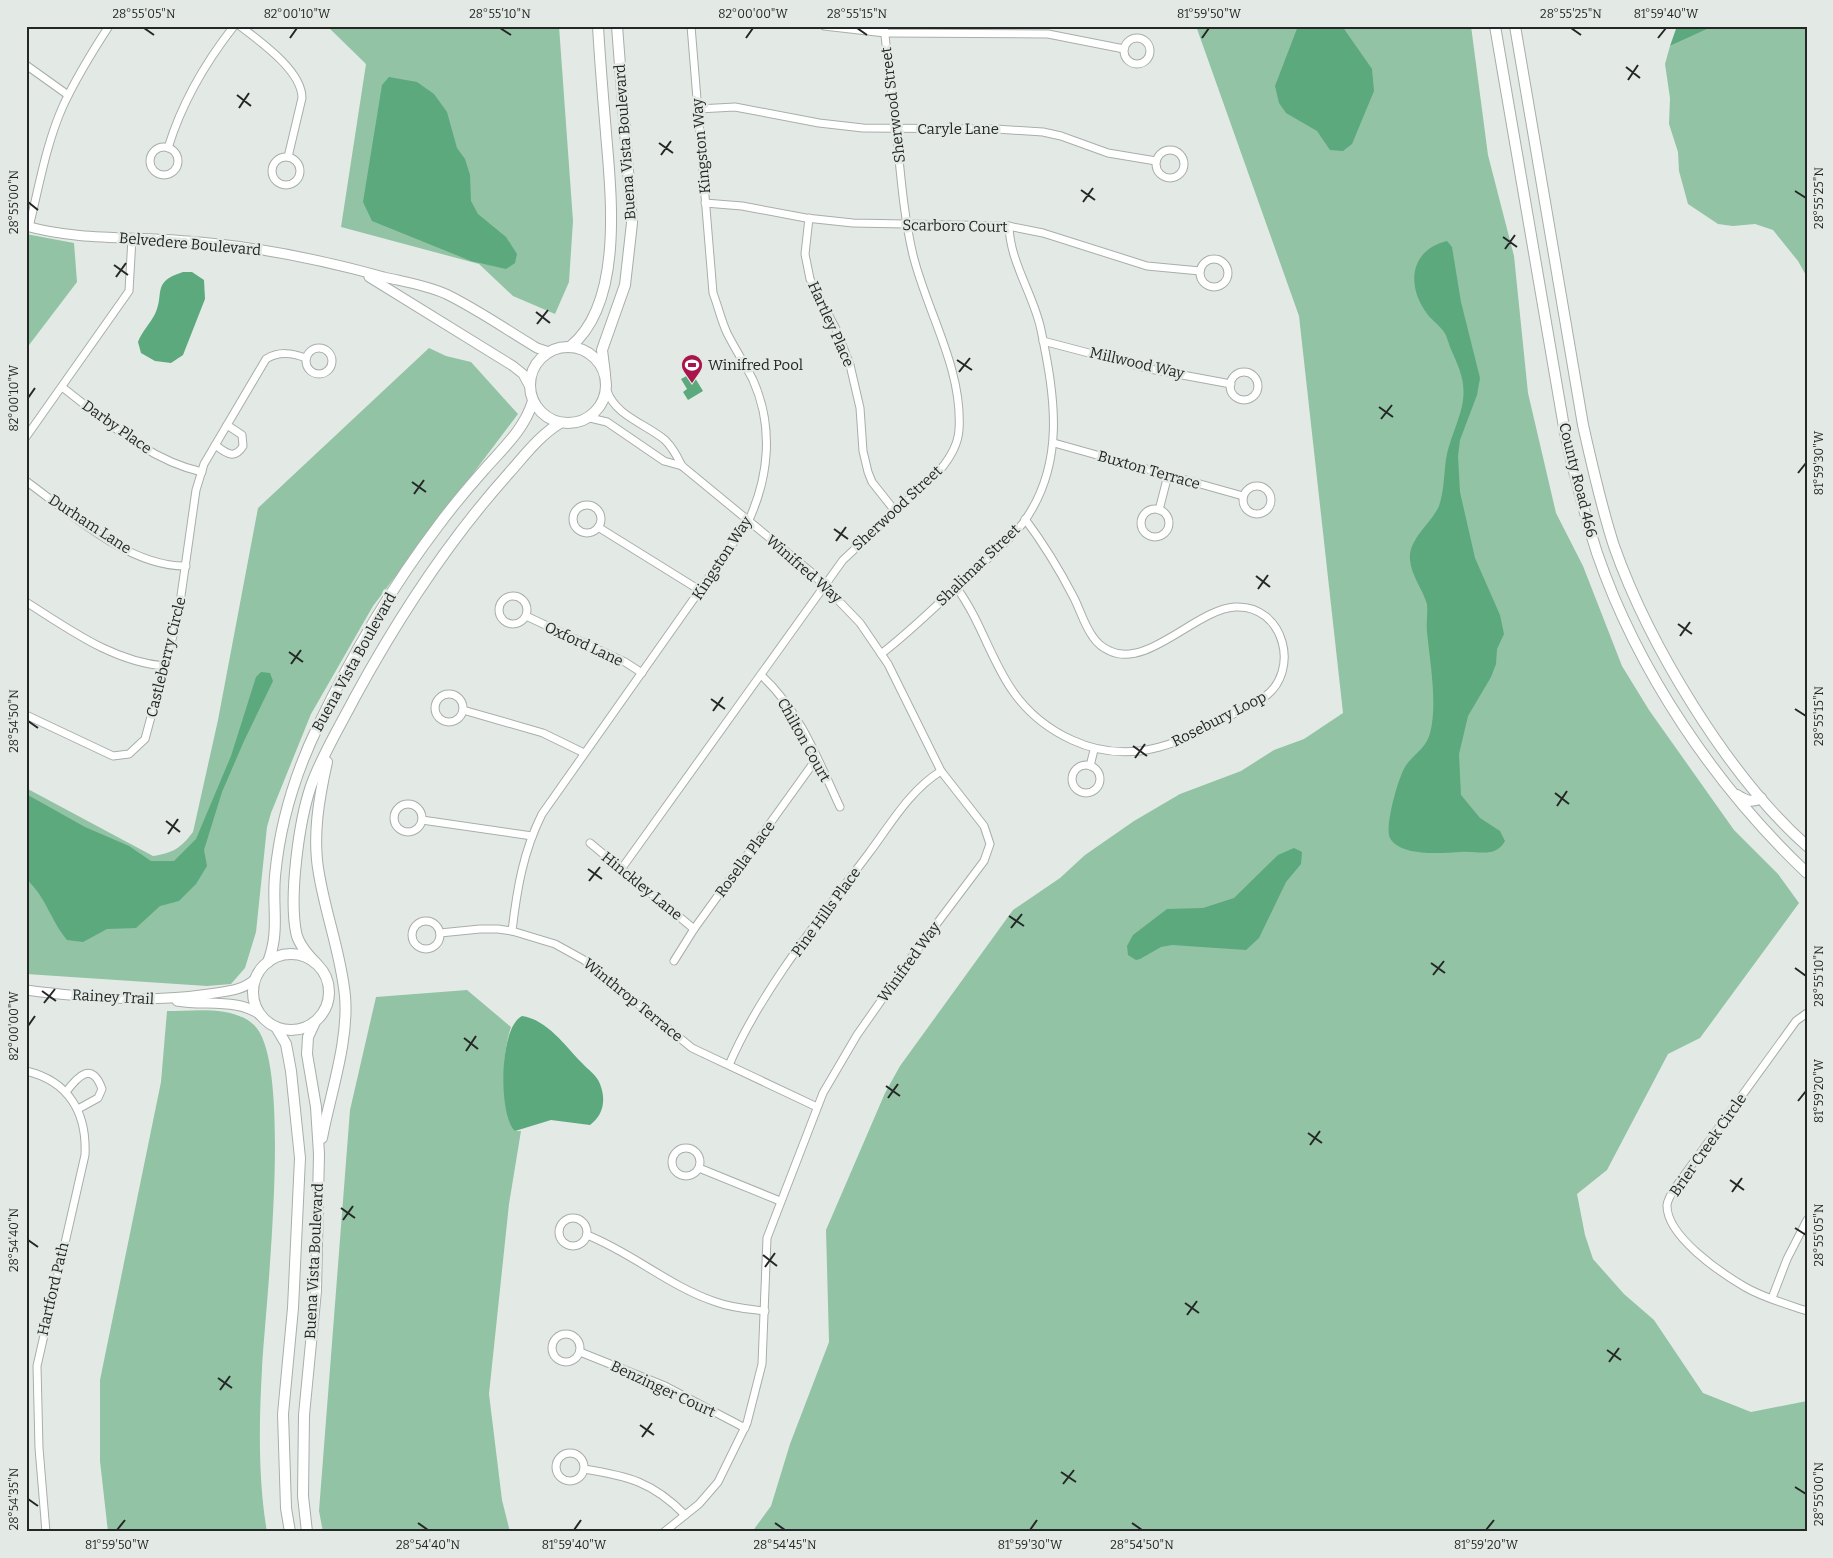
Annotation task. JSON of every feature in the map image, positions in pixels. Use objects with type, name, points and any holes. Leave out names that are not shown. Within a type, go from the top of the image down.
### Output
[{"type":"main road","name":"Buena Vista Boulevard","points":[[570,347],[590,326],[600,299],[610,254],[611,203],[598,26]]},
{"type":"main road","name":"Buena Vista Boulevard","points":[[607,391],[602,350],[624,285],[632,224],[617,26]]},
{"type":"main road","name":"County Road 466","points":[[1495,26],[1565,433],[1577,488],[1598,554],[1616,600],[1648,666],[1693,741],[1748,813],[1807,873]]},
{"type":"main road","name":"County Road 466","points":[[1515,26],[1584,425],[1596,483],[1614,545],[1635,596],[1668,661],[1709,730],[1761,798],[1807,846]]},
{"type":"main road","name":"Buena Vista Boulevard","points":[[570,347],[582,349],[592,355],[600,363],[605,374]]},
{"type":"main road","points":[[570,347],[548,352],[534,367],[530,387],[533,401],[539,411],[560,423],[575,423],[590,418],[601,406],[607,391]]},
{"type":"main road","name":"Buena Vista Boulevard","points":[[268,962],[275,939],[274,884],[284,814],[305,754],[319,724],[350,662],[392,593],[438,526],[521,428],[533,401]]},
{"type":"main road","name":"Buena Vista Boulevard","points":[[316,963],[305,952],[296,933],[294,900],[301,826],[311,786],[333,738],[387,638],[435,568],[490,495],[537,442],[560,423]]},
{"type":"main road","points":[[319,1154],[342,1042],[345,999],[340,956],[318,873],[316,835],[320,794],[333,738]]},
{"type":"main road","points":[[1732,792],[1745,800],[1754,802],[1761,798]]},
{"type":"main road","points":[[287,954],[302,956],[316,963],[324,974],[328,986],[328,1000],[324,1012],[315,1022],[303,1028],[290,1030],[276,1028],[260,1015],[254,1004],[253,991],[255,979],[268,962],[287,954]]},
{"type":"main road","name":"Buena Vista Boulevard","points":[[307,1532],[303,1496],[304,1415],[316,1291],[319,1154],[316,1107],[307,1054],[308,1037],[315,1022]]},
{"type":"main road","name":"Buena Vista Boulevard","points":[[276,1028],[286,1044],[292,1071],[300,1158],[294,1299],[283,1414],[286,1508],[290,1532]]},
{"type":"street","points":[[28,227],[52,134],[68,96],[109,26]]},
{"type":"street","points":[[168,148],[191,91],[204,68],[234,26]]},
{"type":"street","points":[[240,26],[296,76],[302,89],[302,98],[288,157]]},
{"type":"street","name":"Kingston Way","points":[[512,931],[517,887],[532,836],[542,814],[748,522],[759,498],[765,469],[767,451],[764,417],[754,382],[727,331],[713,293],[691,26]]},
{"type":"street","points":[[824,26],[884,30],[1048,34],[1124,49]]},
{"type":"street","name":"Sherwood Street","points":[[622,868],[850,552],[948,460],[953,451],[959,430],[951,371],[939,328],[919,275],[908,225],[884,30]]},
{"type":"street","points":[[26,65],[68,96]]},
{"type":"street","name":"Caryle Lane","points":[[698,109],[735,107],[839,126],[896,129],[996,128],[1043,132],[1061,136],[1108,153],[1156,161]]},
{"type":"street","points":[[159,148],[168,148],[177,156],[177,165],[168,174],[160,174],[150,163],[152,154],[159,148]]},
{"type":"street","points":[[288,157],[298,165],[299,174],[292,184],[283,185],[275,180],[273,166],[279,159],[288,157]]},
{"type":"street","name":"Scarboro Court","points":[[705,203],[742,206],[809,218],[853,223],[1009,226],[1043,233],[1142,265],[1200,272]]},
{"type":"street","name":"Hartley Place","points":[[809,218],[805,254],[810,279],[836,329],[850,365],[860,408],[863,451],[868,472],[872,482],[895,511]]},
{"type":"street","name":"Shalimar Street","points":[[881,654],[1010,537],[1025,519],[1046,481],[1054,443],[1053,400],[1043,341],[1035,309],[1011,246],[1009,226]]},
{"type":"street","name":"Belvedere Boulevard","points":[[28,227],[72,236],[228,244],[277,251],[353,268],[429,288],[447,295],[537,348],[548,352]]},
{"type":"street","points":[[26,437],[129,291],[132,238]]},
{"type":"street","name":"Belvedere Boulevard","points":[[353,268],[388,286],[513,366],[523,374],[530,387]]},
{"type":"street","name":"Millwood Way","points":[[1043,341],[1150,369],[1231,384]]},
{"type":"street","name":"Castleberry Circle","points":[[26,715],[104,753],[123,756],[145,739],[178,617],[196,490],[202,472],[215,445],[246,396],[266,359],[280,353],[296,354],[306,358]]},
{"type":"street","name":"Darby Place","points":[[62,387],[141,447],[185,468],[202,472]]},
{"type":"street","points":[[607,391],[616,407],[664,440],[674,450],[682,466]]},
{"type":"street","points":[[590,418],[607,422],[664,461],[682,466]]},
{"type":"street","points":[[215,445],[224,453],[231,455],[237,453],[243,446],[242,435],[227,425]]},
{"type":"street","name":"Buxton Terrace","points":[[1054,443],[1243,496]]},
{"type":"street","name":"Winifred Way","points":[[664,1532],[699,1504],[718,1482],[745,1428],[762,1364],[767,1238],[817,1107],[832,1074],[856,1035],[989,853],[990,844],[984,826],[941,771],[881,654],[860,623],[825,586],[791,555],[748,522],[682,466]]},
{"type":"street","points":[[1159,510],[1168,475]]},
{"type":"street","name":"Durham Lane","points":[[26,481],[116,544],[156,563],[186,566]]},
{"type":"street","points":[[582,506],[594,508],[601,518],[598,527],[591,532],[581,532],[574,525],[575,511],[582,506]]},
{"type":"street","name":"Rosebury Loop","points":[[956,587],[980,627],[1004,678],[1022,703],[1051,729],[1094,750],[1127,752],[1162,747],[1177,742],[1263,698],[1275,687],[1284,670],[1286,661],[1282,639],[1277,629],[1263,615],[1246,608],[1235,607],[1215,613],[1137,653],[1111,652],[1091,636],[1053,559],[1025,519]]},
{"type":"street","points":[[598,527],[701,591]]},
{"type":"street","name":"Oxford Lane","points":[[517,597],[527,607],[526,616],[520,622],[508,623],[501,617],[501,604],[507,598],[517,597]]},
{"type":"street","points":[[26,602],[88,640],[129,659],[165,666]]},
{"type":"street","name":"Oxford Lane","points":[[526,616],[625,662],[642,673]]},
{"type":"street","name":"Chilton Court","points":[[762,676],[785,702],[817,758],[840,807]]},
{"type":"street","points":[[448,694],[461,700],[463,710],[455,720],[447,721],[439,718],[435,706],[440,697],[448,694]]},
{"type":"street","points":[[463,710],[543,733],[584,753]]},
{"type":"street","points":[[1090,766],[1094,750]]},
{"type":"street","name":"Rosella Place","points":[[674,961],[694,929],[817,758]]},
{"type":"street","name":"Pine Hills Place","points":[[729,1065],[753,1018],[839,893],[910,799],[924,784],[941,771]]},
{"type":"street","points":[[410,804],[418,808],[422,820],[417,829],[404,832],[396,826],[394,816],[398,808],[410,804]]},
{"type":"street","points":[[422,820],[532,836]]},
{"type":"street","name":"Hinckley Lane","points":[[590,843],[694,929]]},
{"type":"street","points":[[423,922],[432,923],[440,933],[439,942],[432,948],[418,947],[413,939],[413,930],[423,922]]},
{"type":"street","name":"Winthrop Terrace","points":[[440,933],[480,929],[512,931],[536,937],[569,951],[600,972],[680,1040],[817,1107]]},
{"type":"street","name":"Rainey Trail","points":[[170,1000],[239,989],[255,979]]},
{"type":"street","name":"Rainey Trail","points":[[26,990],[92,997],[170,1000],[195,1004],[242,1006],[251,1007],[260,1015]]},
{"type":"street","name":"Brier Creek Circle","points":[[1807,1013],[1796,1021],[1669,1196],[1667,1206],[1672,1224],[1703,1258],[1746,1288],[1807,1311]]},
{"type":"street","name":"Hartford Path","points":[[26,1071],[44,1077],[66,1092],[78,1110],[85,1129],[85,1155],[37,1366],[39,1448],[46,1532]]},
{"type":"street","points":[[66,1092],[79,1076],[85,1073],[92,1074],[99,1080],[102,1089],[98,1098],[78,1110]]},
{"type":"street","points":[[689,1148],[697,1154],[699,1168],[693,1174],[680,1175],[672,1165],[673,1156],[680,1149],[689,1148]]},
{"type":"street","points":[[699,1168],[780,1201]]},
{"type":"street","points":[[576,1218],[586,1226],[587,1236],[581,1243],[572,1246],[564,1242],[560,1229],[564,1221],[576,1218]]},
{"type":"street","points":[[1772,1298],[1787,1258],[1807,1220]]},
{"type":"street","points":[[587,1236],[622,1250],[696,1294],[739,1308],[765,1311]]},
{"type":"street","points":[[568,1334],[579,1342],[580,1352],[571,1361],[562,1362],[555,1357],[553,1344],[558,1337],[568,1334]]},
{"type":"street","name":"Benzinger Court","points":[[580,1352],[665,1386],[745,1428]]},
{"type":"street","points":[[572,1453],[583,1460],[584,1469],[576,1480],[566,1480],[559,1474],[557,1464],[560,1457],[572,1453]]},
{"type":"street","points":[[584,1469],[643,1482],[665,1496],[685,1515]]},
{"type":"shaded area","points":[[327,26],[559,26],[573,221],[569,282],[555,314],[513,296],[479,264],[341,227],[366,64]]},
{"type":"shaded area","points":[[1196,26],[1471,26],[1488,155],[1514,256],[1528,393],[1556,513],[1583,566],[1622,666],[1649,710],[1734,830],[1778,874],[1799,903],[1700,1038],[1668,1054],[1607,1170],[1577,1194],[1585,1235],[1593,1259],[1624,1294],[1654,1320],[1703,1393],[1751,1412],[1807,1401],[1807,1532],[752,1532],[771,1506],[790,1444],[829,1342],[826,1230],[885,1093],[900,1066],[1013,910],[1060,878],[1085,855],[1134,821],[1180,794],[1241,771],[1274,750],[1304,739],[1343,713],[1299,316]]},
{"type":"shaded area","points":[[1298,26],[1342,26],[1372,69],[1374,91],[1352,144],[1343,151],[1330,150],[1317,131],[1286,113],[1279,103],[1275,86]]},
{"type":"shaded area","points":[[1677,26],[1714,26],[1670,46]]},
{"type":"shaded area","points":[[1714,26],[1807,26],[1807,277],[1798,261],[1773,230],[1755,224],[1733,226],[1718,224],[1688,204],[1679,171],[1678,152],[1669,124],[1670,98],[1665,64],[1670,46]]},
{"type":"shaded area","points":[[389,77],[417,82],[434,94],[447,112],[457,148],[465,159],[470,175],[471,201],[478,214],[506,237],[517,254],[515,263],[506,269],[471,261],[372,221],[363,202],[382,85]]},
{"type":"shaded area","points":[[26,234],[74,243],[77,282],[26,349]]},
{"type":"shaded area","points":[[1447,241],[1452,247],[1461,302],[1480,378],[1477,395],[1460,440],[1458,456],[1460,492],[1475,558],[1500,615],[1504,634],[1497,649],[1496,664],[1491,677],[1468,716],[1459,754],[1461,795],[1480,818],[1500,831],[1505,841],[1501,847],[1486,853],[1412,851],[1395,844],[1390,838],[1389,832],[1393,801],[1400,778],[1407,764],[1427,741],[1433,718],[1427,604],[1411,566],[1410,552],[1416,538],[1435,513],[1441,501],[1447,452],[1462,406],[1464,390],[1459,369],[1446,335],[1421,304],[1414,282],[1418,261],[1425,252]]},
{"type":"shaded area","points":[[183,272],[192,272],[204,280],[205,299],[183,355],[171,363],[155,361],[141,353],[138,342],[155,314],[163,284],[173,276]]},
{"type":"shaded area","points":[[429,348],[446,356],[471,362],[518,414],[373,606],[311,714],[267,827],[256,932],[245,968],[231,984],[207,986],[26,974],[26,788],[153,856],[176,849],[185,842],[193,832],[218,720],[258,508]]},
{"type":"shaded area","name":"Winifred Pool","points":[[692,373],[703,391],[688,400],[683,392],[687,389],[681,379]]},
{"type":"shaded area","points":[[261,672],[270,673],[273,681],[222,792],[204,850],[207,866],[196,884],[179,901],[160,906],[136,928],[107,929],[83,942],[67,940],[33,885],[26,879],[26,794],[85,827],[129,846],[151,861],[174,861],[196,839],[231,756],[256,677]]},
{"type":"shaded area","points":[[1294,848],[1302,852],[1301,864],[1286,882],[1259,938],[1246,950],[1172,945],[1161,947],[1136,960],[1128,955],[1127,946],[1133,935],[1167,909],[1203,908],[1234,898],[1278,855]]},
{"type":"shaded area","points":[[467,990],[511,1027],[507,1041],[504,1067],[506,1092],[515,1131],[521,1131],[509,1204],[489,1394],[502,1500],[510,1532],[323,1532],[319,1511],[350,1110],[376,997]]},
{"type":"shaded area","points":[[213,1010],[235,1014],[254,1025],[266,1048],[273,1086],[275,1134],[271,1244],[260,1409],[262,1492],[267,1532],[108,1532],[100,1461],[100,1380],[161,1082],[167,1011]]},
{"type":"shaded area","points":[[522,1016],[531,1018],[548,1028],[599,1081],[603,1095],[601,1112],[590,1125],[551,1120],[515,1131],[509,1122],[504,1090],[505,1053],[514,1023]]},
{"type":"place","name":"Winifred Pool","points":[[692,384]]}]
